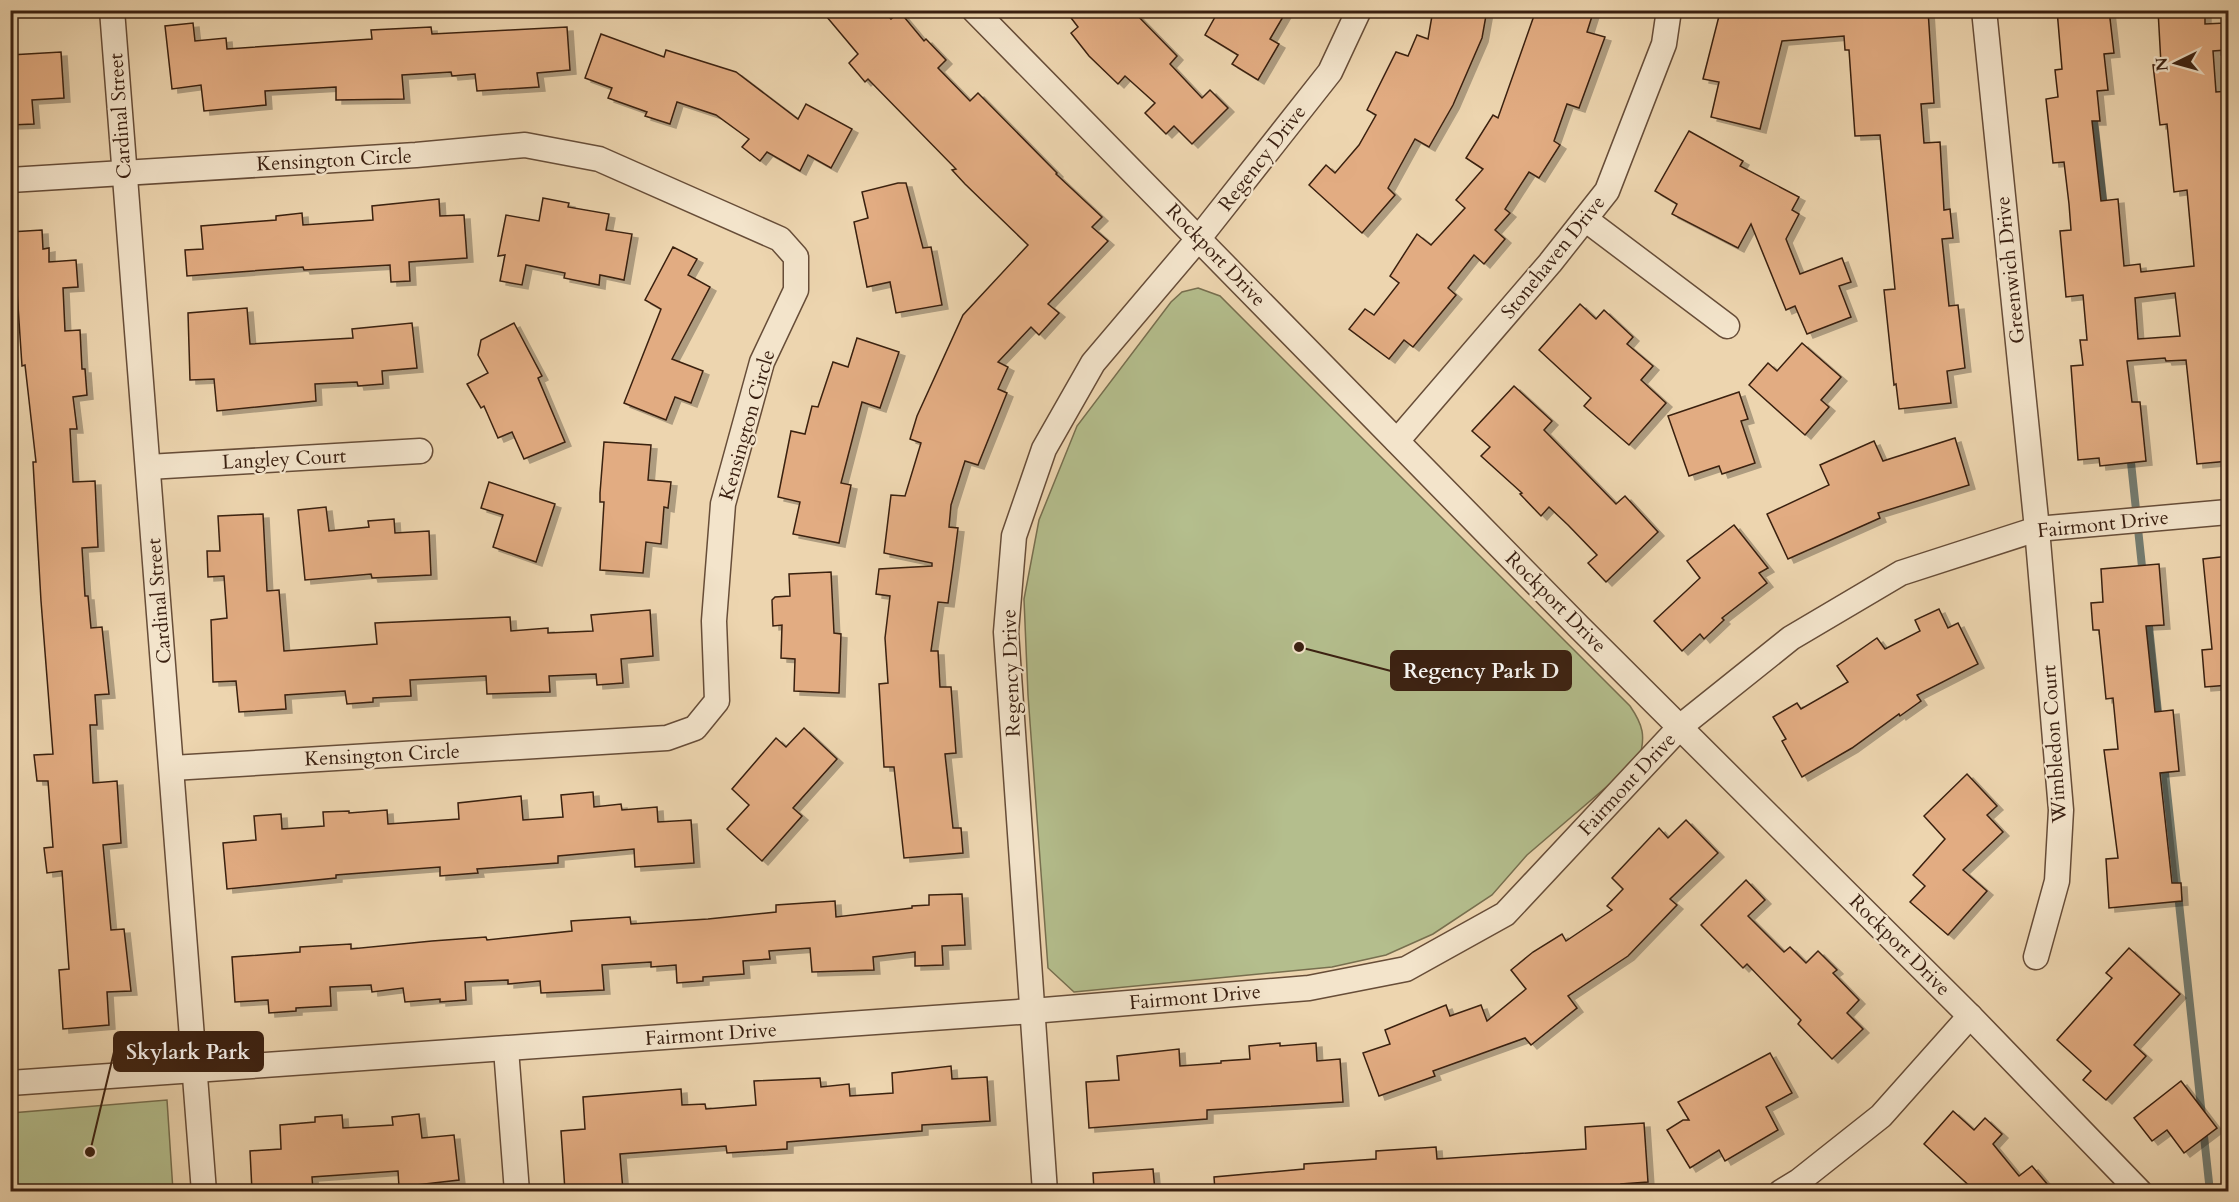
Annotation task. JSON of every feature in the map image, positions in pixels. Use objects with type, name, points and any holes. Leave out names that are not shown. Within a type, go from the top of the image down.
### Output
[{"type":"street","name":"Cardinal Street","points":[[112,10],[204,1191]]},
{"type":"street","name":"Regency Drive","points":[[1045,1191],[1006,632],[1014,536],[1044,449],[1093,363],[1199,238],[1329,72],[1359,10]]},
{"type":"street","name":"Stonehaven Drive","points":[[1397,441],[1607,191],[1664,44],[1669,10]]},
{"type":"street","name":"Greenwich Drive","points":[[1984,10],[2037,529]]},
{"type":"street","name":"Rockport Drive","points":[[977,12],[1579,627],[1970,1016],[2140,1191]]},
{"type":"street","name":"Kensington Circle","points":[[10,180],[525,146],[599,159],[780,239],[796,257],[796,290],[762,362],[723,504],[714,621],[717,701],[695,728],[667,738],[172,768]]},
{"type":"street","points":[[1585,219],[1727,326]]},
{"type":"street","name":"Langley Court","points":[[148,466],[420,451]]},
{"type":"street","name":"Fairmont Drive","points":[[10,1083],[1032,1011],[1309,988],[1406,969],[1505,914],[1681,726],[1791,638],[1901,573],[2037,529],[2229,512]]},
{"type":"street","name":"Wimbledon Court","points":[[2036,957],[2057,881],[2061,810],[2037,529]]},
{"type":"street","points":[[1781,1191],[1799,1180],[1881,1116],[1970,1016]]},
{"type":"street","points":[[506,1049],[517,1191]]},
{"type":"green space","points":[[1198,288],[1220,296],[1630,706],[1642,731],[1641,751],[1639,759],[1527,855],[1492,895],[1433,934],[1386,955],[1332,967],[1074,992],[1048,968],[1028,695],[1024,599],[1039,520],[1077,426],[1171,302],[1182,292]]},
{"type":"green space","points":[[167,1100],[173,1191],[11,1191],[11,1113]]},
{"type":"building","points":[[821,10],[883,10],[891,19],[900,12],[924,41],[926,39],[946,60],[938,68],[970,101],[978,93],[1056,174],[1102,217],[1092,227],[1108,241],[1048,304],[1059,313],[1039,335],[1031,327],[998,362],[1008,367],[998,389],[1007,393],[978,465],[965,461],[951,505],[949,527],[958,528],[953,567],[948,603],[938,602],[931,651],[938,651],[940,687],[951,687],[956,753],[945,754],[953,828],[961,828],[963,853],[904,858],[894,767],[884,767],[879,684],[888,683],[885,638],[890,596],[876,594],[879,569],[932,566],[932,563],[884,553],[891,495],[905,496],[921,443],[910,439],[917,416],[963,315],[1028,245],[965,184],[952,170],[956,169],[868,79],[865,82],[849,63],[858,54]]},
{"type":"building","points":[[1065,10],[1132,10],[1177,56],[1170,64],[1202,98],[1210,90],[1228,108],[1192,144],[1174,126],[1166,134],[1145,113],[1155,103],[1125,76],[1118,84],[1089,56],[1071,33],[1078,27]]},
{"type":"building","points":[[1219,10],[1287,10],[1270,39],[1279,44],[1258,80],[1232,64],[1238,55],[1205,35]]},
{"type":"building","points":[[1433,10],[1487,10],[1482,38],[1453,105],[1429,147],[1415,139],[1388,188],[1395,195],[1362,233],[1309,185],[1326,165],[1335,173],[1359,145],[1376,115],[1367,110],[1396,52],[1408,56],[1417,35],[1428,39]]},
{"type":"building","points":[[1536,10],[1594,10],[1587,32],[1605,37],[1579,108],[1567,104],[1554,141],[1560,145],[1539,178],[1529,172],[1505,209],[1510,213],[1495,230],[1505,239],[1484,264],[1474,255],[1448,288],[1456,295],[1413,347],[1404,340],[1389,359],[1349,329],[1365,309],[1374,315],[1399,283],[1390,276],[1417,234],[1431,245],[1465,208],[1456,200],[1483,169],[1466,158],[1493,115],[1498,118]]},
{"type":"building","points":[[1733,10],[1928,10],[1934,103],[1921,104],[1924,143],[1940,142],[1944,210],[1950,209],[1953,238],[1942,239],[1949,306],[1958,305],[1965,368],[1947,371],[1951,403],[1899,409],[1896,384],[1894,385],[1884,290],[1895,289],[1880,135],[1855,136],[1849,50],[1845,50],[1844,36],[1782,41],[1760,129],[1711,117],[1719,82],[1703,79],[1720,12],[1733,14]]},
{"type":"building","points":[[2057,10],[2109,10],[2114,53],[2104,54],[2108,90],[2097,91],[2100,121],[2092,121],[2101,201],[2118,199],[2124,266],[2140,264],[2141,272],[2194,266],[2187,190],[2174,192],[2167,124],[2160,125],[2153,65],[2161,64],[2158,10],[2205,10],[2205,24],[2225,23],[2226,50],[2213,51],[2216,92],[2229,91],[2229,461],[2197,464],[2186,360],[2166,361],[2165,358],[2127,361],[2132,402],[2140,402],[2146,461],[2100,466],[2099,458],[2078,460],[2071,366],[2083,365],[2080,340],[2087,340],[2083,295],[2066,297],[2060,231],[2071,230],[2069,204],[2064,162],[2053,163],[2046,99],[2058,97],[2055,70],[2062,69]],"holes":[[[2175,293],[2180,336],[2138,339],[2135,298]]]},
{"type":"building","points":[[193,23],[195,41],[226,38],[227,49],[372,39],[371,30],[431,27],[432,34],[567,27],[570,70],[537,73],[539,87],[477,91],[475,74],[452,76],[451,72],[402,75],[404,99],[336,100],[336,87],[265,91],[266,105],[204,111],[201,85],[172,89],[165,26]]},
{"type":"building","points":[[601,34],[664,57],[666,50],[736,72],[798,119],[806,104],[852,129],[831,168],[808,155],[800,171],[767,152],[760,161],[742,147],[749,139],[716,115],[677,102],[670,124],[645,116],[647,112],[608,98],[612,88],[585,78]]},
{"type":"building","points":[[61,52],[64,98],[32,100],[34,124],[10,125],[10,55]]},
{"type":"building","points":[[1689,131],[1743,161],[1740,166],[1799,197],[1792,210],[1799,214],[1786,239],[1800,274],[1842,258],[1851,282],[1839,286],[1851,317],[1807,334],[1795,306],[1786,310],[1751,224],[1738,248],[1672,214],[1677,204],[1655,191]]},
{"type":"building","points":[[906,183],[923,248],[931,247],[942,305],[896,313],[890,282],[867,287],[854,222],[868,218],[862,192]]},
{"type":"building","points":[[543,198],[569,203],[568,207],[609,214],[606,230],[632,234],[624,280],[600,275],[599,285],[564,278],[565,273],[526,265],[522,285],[500,281],[505,255],[498,256],[506,215],[539,221]]},
{"type":"building","points":[[439,199],[440,216],[464,215],[467,258],[409,262],[410,281],[391,282],[390,265],[304,270],[303,267],[187,276],[185,250],[203,249],[201,226],[276,220],[276,216],[302,213],[303,225],[373,220],[372,206]]},
{"type":"building","points":[[42,230],[43,249],[49,248],[49,262],[76,260],[78,287],[63,288],[65,331],[80,330],[82,369],[85,369],[87,395],[73,397],[77,429],[70,429],[73,482],[95,481],[98,547],[82,548],[85,596],[88,596],[91,628],[102,627],[109,694],[95,695],[97,725],[90,725],[93,783],[117,781],[121,843],[103,845],[111,930],[124,929],[131,991],[107,992],[109,1025],[63,1029],[59,970],[69,969],[62,871],[47,873],[44,848],[53,847],[48,781],[37,781],[34,755],[53,754],[41,601],[33,462],[36,462],[25,365],[22,366],[17,291],[10,292],[10,232]]},
{"type":"building","points":[[673,247],[697,259],[688,275],[710,287],[672,359],[703,371],[691,403],[675,397],[666,420],[624,403],[661,309],[645,300]]},
{"type":"building","points":[[1580,304],[1596,319],[1604,310],[1633,337],[1627,344],[1653,366],[1641,380],[1666,403],[1629,445],[1584,406],[1591,398],[1539,350]]},
{"type":"building","points":[[247,308],[250,344],[353,338],[352,329],[412,323],[417,368],[382,371],[383,384],[358,386],[357,382],[315,384],[316,401],[217,411],[214,379],[190,380],[188,313]]},
{"type":"building","points":[[514,323],[542,376],[538,378],[565,442],[524,459],[512,432],[498,438],[484,406],[481,408],[467,384],[488,373],[478,355],[481,340]]},
{"type":"building","points":[[857,338],[899,352],[880,408],[862,402],[841,483],[851,485],[839,543],[793,534],[800,502],[778,497],[791,431],[805,434],[812,406],[818,407],[833,362],[848,367]]},
{"type":"building","points":[[1802,343],[1841,377],[1821,400],[1829,407],[1805,435],[1749,385],[1768,363],[1777,371]]},
{"type":"building","points":[[1514,386],[1552,421],[1544,430],[1616,504],[1625,496],[1658,532],[1606,582],[1588,563],[1597,555],[1568,525],[1549,507],[1541,516],[1520,494],[1522,493],[1481,456],[1490,447],[1472,431]]},
{"type":"building","points":[[1739,392],[1748,419],[1741,421],[1755,463],[1722,474],[1719,466],[1689,476],[1668,416]]},
{"type":"building","points":[[1955,438],[1969,485],[1878,513],[1880,518],[1788,559],[1767,514],[1829,485],[1820,465],[1874,441],[1883,461]]},
{"type":"building","points":[[604,442],[651,445],[648,480],[671,482],[668,508],[664,507],[661,544],[646,542],[643,573],[600,570],[604,502],[600,502],[600,493]]},
{"type":"building","points":[[489,482],[555,504],[536,562],[493,547],[503,515],[481,508]]},
{"type":"building","points":[[326,507],[329,531],[369,527],[368,521],[394,519],[395,533],[429,531],[431,575],[372,578],[371,574],[305,580],[298,510]]},
{"type":"building","points":[[263,514],[267,591],[279,590],[284,651],[377,644],[375,623],[510,617],[511,631],[548,628],[548,633],[593,631],[591,615],[650,610],[653,656],[621,659],[623,683],[597,685],[596,674],[549,676],[550,692],[487,694],[486,676],[410,680],[411,696],[373,698],[373,702],[347,704],[345,691],[285,695],[286,709],[239,712],[236,681],[213,682],[211,620],[227,618],[224,576],[208,577],[207,551],[220,551],[218,516]]},
{"type":"building","points":[[1734,525],[1768,568],[1759,573],[1767,583],[1722,618],[1724,620],[1704,639],[1700,634],[1682,651],[1654,621],[1700,578],[1687,561]]},
{"type":"building","points":[[2229,556],[2229,685],[2205,687],[2202,650],[2212,649],[2203,559]]},
{"type":"building","points":[[2159,564],[2164,625],[2146,626],[2155,712],[2173,710],[2179,771],[2160,773],[2172,883],[2181,883],[2182,901],[2109,908],[2106,859],[2118,858],[2104,750],[2118,749],[2113,698],[2106,699],[2099,630],[2093,630],[2091,603],[2103,602],[2101,569]]},
{"type":"building","points":[[831,572],[834,633],[841,634],[839,693],[794,691],[795,659],[781,658],[782,625],[773,626],[772,600],[775,597],[790,596],[789,574]]},
{"type":"building","points":[[1939,609],[1948,628],[1958,623],[1978,664],[1917,695],[1921,701],[1900,716],[1899,714],[1852,748],[1802,777],[1782,741],[1786,739],[1773,717],[1797,703],[1801,709],[1848,682],[1837,666],[1877,638],[1885,649],[1920,631],[1915,620]]},
{"type":"building","points":[[804,728],[837,759],[793,808],[802,816],[762,861],[727,829],[749,805],[732,789],[776,738],[786,747]]},
{"type":"building","points":[[1967,774],[1997,806],[1987,815],[2003,832],[1963,870],[1987,891],[1948,935],[1910,902],[1925,886],[1913,875],[1945,839],[1924,816]]},
{"type":"building","points":[[593,792],[594,807],[621,804],[622,810],[657,807],[658,822],[691,820],[694,863],[635,867],[634,849],[558,856],[558,863],[477,869],[478,873],[440,876],[440,867],[336,875],[336,878],[227,889],[223,843],[256,840],[254,816],[281,814],[282,829],[324,826],[323,812],[349,811],[349,813],[387,810],[388,824],[459,819],[458,803],[521,796],[523,820],[563,817],[561,795]]},
{"type":"building","points":[[1686,820],[1718,853],[1670,899],[1677,905],[1628,956],[1568,996],[1577,1008],[1531,1045],[1525,1038],[1433,1071],[1435,1076],[1379,1096],[1363,1053],[1390,1044],[1385,1030],[1446,1005],[1450,1016],[1481,1005],[1487,1021],[1526,989],[1511,970],[1533,952],[1562,934],[1566,941],[1612,910],[1607,906],[1623,889],[1612,878],[1659,828],[1668,838]]},
{"type":"building","points":[[1746,880],[1765,900],[1748,916],[1784,952],[1790,947],[1806,963],[1818,951],[1837,970],[1833,973],[1859,1000],[1847,1013],[1863,1029],[1832,1059],[1798,1024],[1801,1020],[1747,964],[1743,968],[1701,925]]},
{"type":"building","points":[[962,894],[965,945],[942,946],[943,965],[915,966],[915,952],[873,957],[874,970],[812,972],[810,948],[769,951],[770,959],[743,961],[744,974],[703,977],[703,981],[677,983],[676,965],[651,967],[651,962],[602,965],[604,990],[541,993],[540,981],[508,984],[508,980],[465,982],[466,1000],[440,1002],[440,999],[405,1002],[403,988],[372,992],[371,985],[330,987],[331,1006],[296,1008],[296,1011],[269,1013],[268,1000],[235,1002],[232,957],[300,952],[300,947],[351,944],[351,949],[486,937],[487,940],[572,931],[571,921],[630,917],[631,924],[708,919],[776,912],[776,905],[835,901],[836,917],[929,905],[929,895]]},
{"type":"building","points":[[2129,948],[2180,994],[2134,1045],[2146,1056],[2106,1100],[2083,1080],[2091,1071],[2057,1040],[2112,978],[2106,973]]},
{"type":"building","points":[[1280,1043],[1280,1046],[1316,1043],[1317,1061],[1340,1059],[1343,1102],[1207,1110],[1207,1119],[1089,1128],[1086,1082],[1119,1080],[1117,1056],[1179,1049],[1180,1066],[1221,1063],[1221,1061],[1250,1059],[1249,1046]]},
{"type":"building","points":[[1770,1053],[1792,1093],[1766,1107],[1778,1130],[1725,1161],[1719,1150],[1690,1168],[1667,1130],[1683,1120],[1689,1120],[1678,1102]]},
{"type":"building","points":[[951,1066],[952,1079],[987,1077],[990,1121],[922,1125],[922,1131],[787,1142],[787,1149],[727,1153],[726,1146],[620,1154],[623,1191],[565,1191],[561,1131],[585,1129],[583,1097],[681,1089],[682,1105],[705,1104],[706,1109],[756,1105],[754,1081],[820,1078],[821,1087],[849,1084],[850,1096],[893,1093],[892,1073]]},
{"type":"building","points":[[2181,1081],[2217,1128],[2184,1153],[2167,1130],[2152,1141],[2134,1118]]},
{"type":"building","points":[[1953,1111],[1974,1130],[1985,1118],[2002,1134],[1993,1144],[2019,1176],[2032,1166],[2053,1191],[1975,1191],[1924,1144]]},
{"type":"building","points":[[419,1114],[422,1138],[454,1135],[459,1180],[399,1187],[398,1171],[312,1177],[313,1191],[252,1191],[250,1151],[281,1149],[280,1125],[315,1122],[315,1117],[342,1115],[343,1128],[393,1125],[392,1117]]},
{"type":"building","points":[[1644,1123],[1648,1182],[1621,1184],[1622,1191],[1215,1191],[1214,1177],[1304,1169],[1304,1164],[1376,1159],[1376,1151],[1436,1147],[1437,1159],[1586,1149],[1585,1127]]},
{"type":"building","points":[[1153,1169],[1155,1191],[1094,1191],[1093,1173]]},
{"type":"waterway","points":[[2093,113],[2104,209]]},
{"type":"waterway","points":[[2130,453],[2143,576]]},
{"type":"waterway","points":[[2148,617],[2159,722]]},
{"type":"waterway","points":[[2164,764],[2202,1116]]},
{"type":"waterway","points":[[2203,1127],[2210,1192]]},
{"type":"place","name":"Regency Park D","points":[[1299,647]]},
{"type":"place","name":"Skylark Park","points":[[90,1152]]}]
